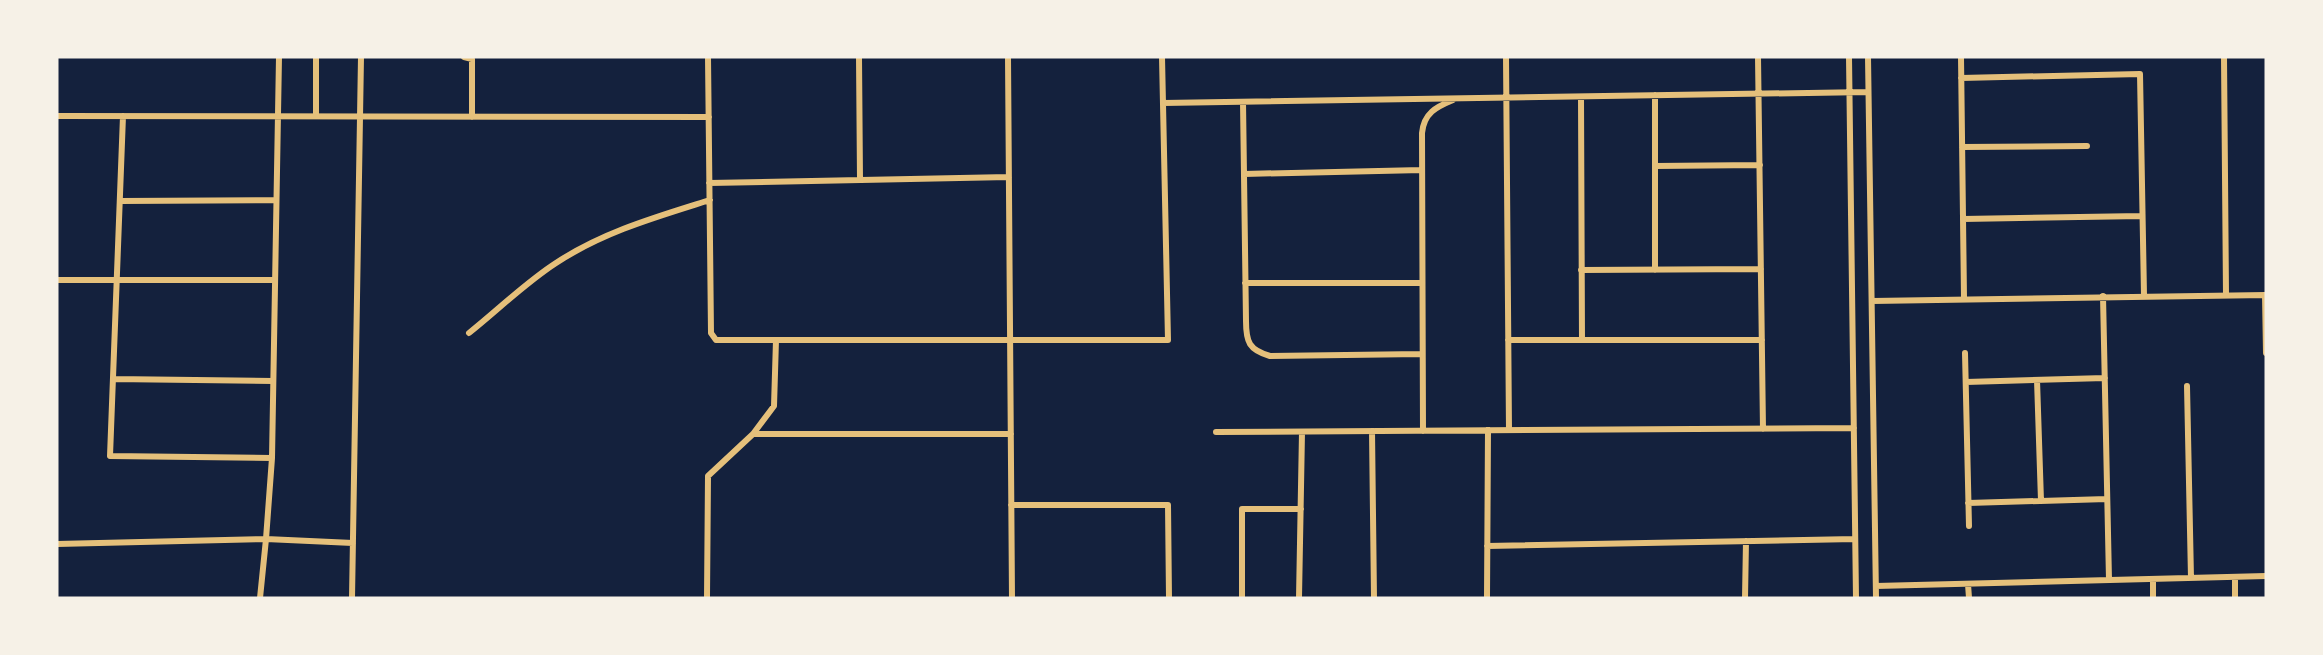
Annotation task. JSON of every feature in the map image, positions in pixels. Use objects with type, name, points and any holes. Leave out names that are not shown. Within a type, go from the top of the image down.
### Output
[{"type":"street","points":[[260,598],[272,458],[279,57]]},
{"type":"street","points":[[316,57],[316,116]]},
{"type":"street","points":[[352,598],[361,57]]},
{"type":"street","points":[[464,57],[472,59],[472,117]]},
{"type":"street","points":[[708,57],[711,333],[716,340],[1168,340],[1162,57]]},
{"type":"street","points":[[860,57],[860,180]]},
{"type":"street","points":[[1008,57],[1012,598]]},
{"type":"street","points":[[1506,57],[1509,430]]},
{"type":"street","points":[[1758,57],[1763,429]]},
{"type":"street","points":[[1849,57],[1856,598]]},
{"type":"street","points":[[1868,57],[1876,598]]},
{"type":"street","points":[[1961,57],[1964,298]]},
{"type":"street","points":[[2224,57],[2226,295]]},
{"type":"street","points":[[1961,78],[2140,75],[2144,295]]},
{"type":"street","points":[[1163,103],[1868,92]]},
{"type":"street","points":[[1655,95],[1655,270]]},
{"type":"street","points":[[1581,96],[1582,340]]},
{"type":"street","points":[[1423,431],[1422,170],[1425,118],[1436,107],[1457,98]]},
{"type":"street","points":[[1243,102],[1246,340],[1255,352],[1270,356],[1421,354]]},
{"type":"street","points":[[57,116],[709,117]]},
{"type":"street","points":[[123,116],[110,456],[272,458]]},
{"type":"street","points":[[1962,147],[2087,146]]},
{"type":"street","points":[[1655,166],[1760,165]]},
{"type":"street","points":[[1244,174],[1422,170]]},
{"type":"street","points":[[710,183],[1009,177]]},
{"type":"street","points":[[120,201],[276,200]]},
{"type":"street","points":[[470,333],[554,264],[593,241],[651,218],[710,200]]},
{"type":"street","points":[[1963,219],[2142,216]]},
{"type":"street","points":[[1581,270],[1761,269]]},
{"type":"street","points":[[57,279],[275,280]]},
{"type":"street","points":[[1245,284],[1422,283]]},
{"type":"street","points":[[1872,301],[2144,295],[2266,295],[2266,353]]},
{"type":"street","points":[[2103,296],[2109,580]]},
{"type":"street","points":[[707,598],[708,476],[753,434],[774,406],[776,340]]},
{"type":"street","points":[[1508,340],[1762,340]]},
{"type":"street","points":[[1965,353],[1969,526]]},
{"type":"street","points":[[1966,382],[2104,378]]},
{"type":"street","points":[[113,380],[273,381]]},
{"type":"street","points":[[2037,380],[2041,501]]},
{"type":"street","points":[[2187,386],[2191,578]]},
{"type":"street","points":[[1216,432],[1854,428]]},
{"type":"street","points":[[1487,598],[1488,430]]},
{"type":"street","points":[[1372,431],[1374,598]]},
{"type":"street","points":[[1299,598],[1302,432]]},
{"type":"street","points":[[753,434],[1011,434]]},
{"type":"street","points":[[1968,503],[2107,499]]},
{"type":"street","points":[[1011,505],[1168,505],[1169,598]]},
{"type":"street","points":[[1242,598],[1242,509],[1301,509]]},
{"type":"street","points":[[57,544],[266,539],[353,543]]},
{"type":"street","points":[[1487,546],[1855,539]]},
{"type":"street","points":[[1745,598],[1746,541]]},
{"type":"street","points":[[1876,586],[2266,576]]},
{"type":"street","points":[[2235,577],[2235,598]]},
{"type":"street","points":[[2153,579],[2153,598]]},
{"type":"street","points":[[1968,584],[1969,598]]}]
